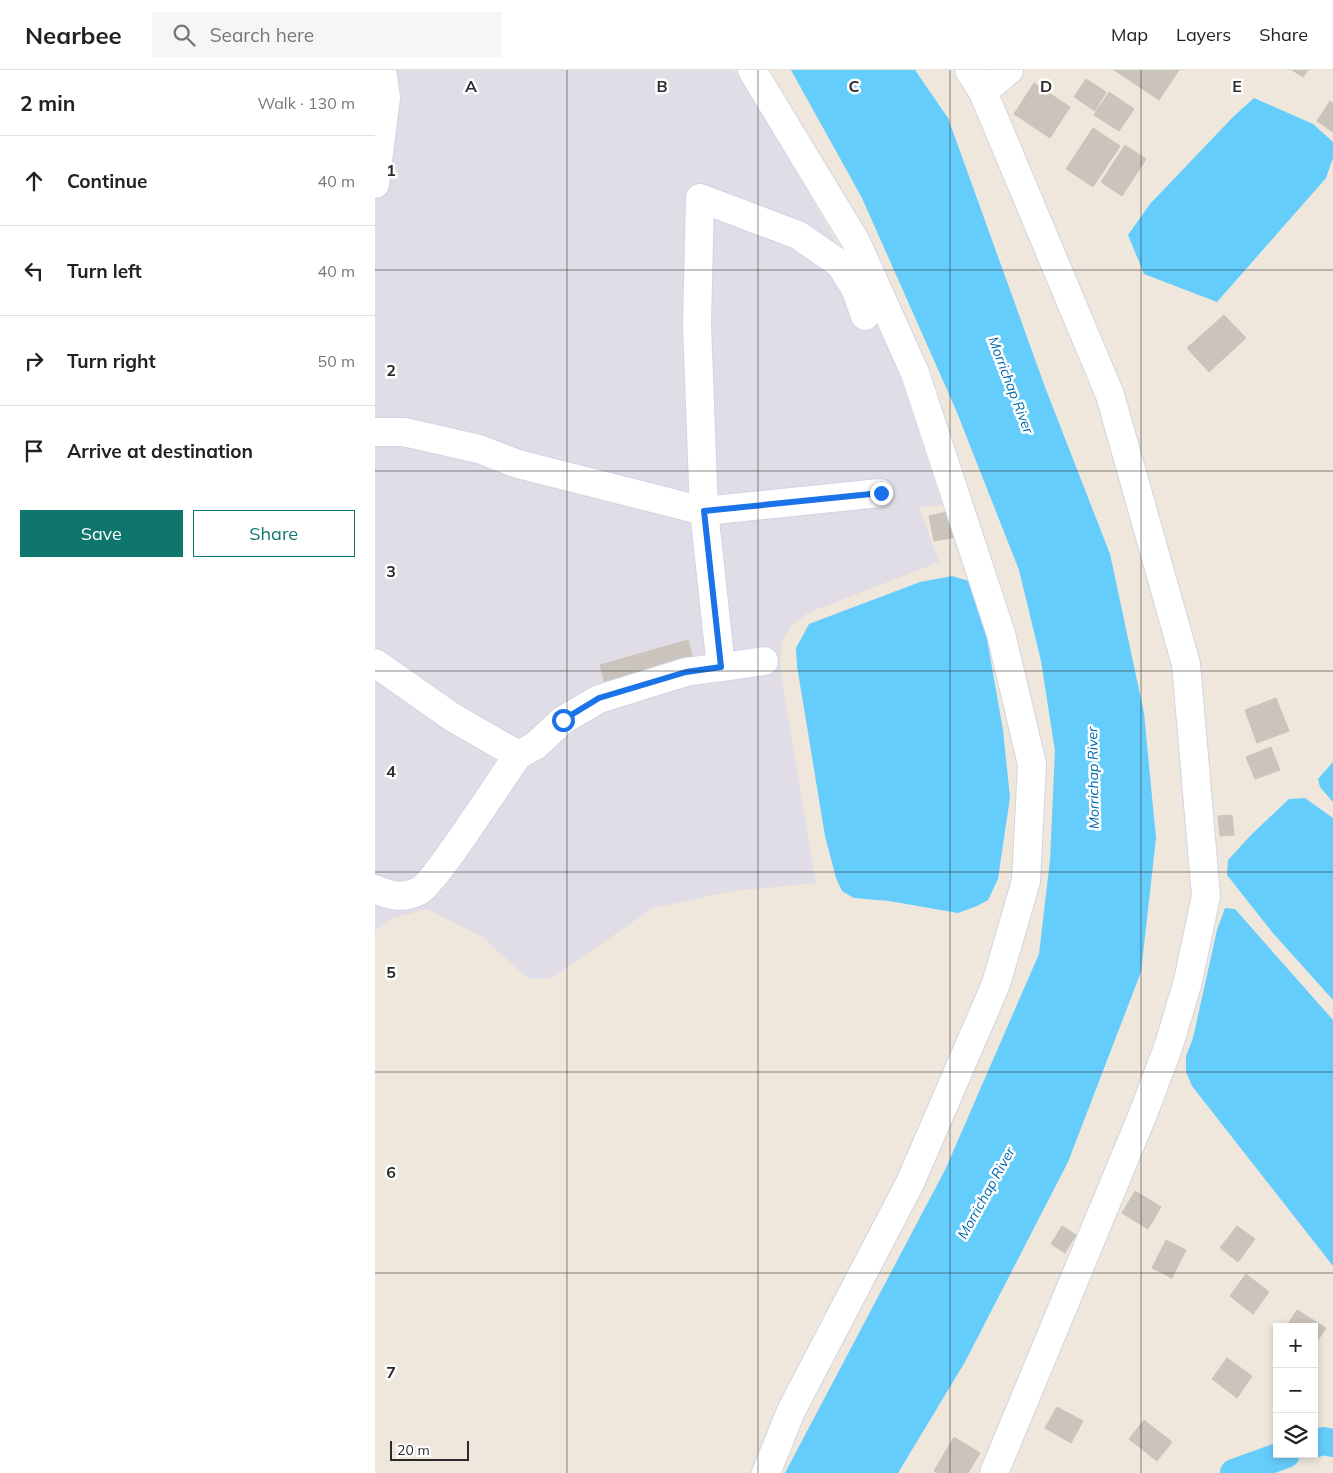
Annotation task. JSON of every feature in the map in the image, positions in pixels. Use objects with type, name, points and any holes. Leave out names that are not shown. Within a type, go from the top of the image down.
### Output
[{"type":"street","points":[[375,184],[386,98],[383,70]]},
{"type":"street","points":[[753,70],[856,242],[915,373],[1001,634],[1033,764],[1026,881],[997,984],[910,1183],[791,1411],[767,1473]]},
{"type":"street","points":[[994,1473],[1143,1114],[1169,1046],[1188,981],[1206,896],[1186,664],[1110,396],[976,81],[1009,70]]},
{"type":"street","points":[[721,667],[704,511],[697,325],[700,198],[798,236],[840,264],[856,290],[865,316]]},
{"type":"street","points":[[375,432],[404,432],[479,449],[518,464],[704,511],[881,493]]},
{"type":"street","points":[[375,889],[393,897],[420,891],[442,864],[518,755],[535,746],[563,720],[599,698],[686,672],[764,661]]},
{"type":"street","points":[[375,663],[452,717],[518,755]]},
{"type":"shaded area","points":[[375,70],[733,70],[772,125],[888,338],[942,505],[919,507],[939,562],[808,613],[791,626],[783,639],[780,660],[784,692],[816,883],[733,891],[653,908],[552,978],[529,979],[481,936],[426,909],[390,919],[375,931]],"holes":[[[688,640],[695,665],[607,690],[600,665]]]},
{"type":"water","name":"Morrichap River","points":[[791,70],[915,70],[948,118],[1045,387],[1110,554],[1144,713],[1156,838],[1141,972],[1068,1162],[965,1362],[898,1473],[785,1473],[945,1170],[1039,954],[1050,860],[1055,751],[1041,661],[1019,570],[956,410],[862,198]]},
{"type":"water","points":[[1254,98],[1313,124],[1333,142],[1333,158],[1326,178],[1217,302],[1144,274],[1128,235],[1150,204],[1233,117]]},
{"type":"water","points":[[952,576],[969,581],[981,605],[1003,730],[1010,797],[998,879],[988,900],[958,913],[889,901],[854,898],[842,891],[836,878],[825,836],[797,666],[796,648],[809,624],[920,582]]},
{"type":"water","points":[[1333,762],[1333,802],[1320,787],[1318,779]]},
{"type":"water","points":[[1305,798],[1333,818],[1333,1000],[1272,932],[1227,875],[1228,860],[1252,834],[1289,799]]},
{"type":"water","points":[[1225,908],[1235,909],[1333,1020],[1333,1266],[1192,1086],[1186,1072],[1186,1056],[1193,1038],[1217,930]]},
{"type":"building","points":[[1114,70],[1179,70],[1159,100]]},
{"type":"building","points":[[1292,70],[1308,70],[1303,77]]},
{"type":"building","points":[[1086,79],[1106,92],[1095,111],[1074,97]]},
{"type":"building","points":[[1034,83],[1070,107],[1050,138],[1014,114]]},
{"type":"building","points":[[1109,92],[1134,109],[1119,131],[1094,115]]},
{"type":"building","points":[[1330,101],[1333,103],[1333,132],[1317,121]]},
{"type":"building","points":[[1093,128],[1120,146],[1093,187],[1066,169]]},
{"type":"building","points":[[1125,145],[1146,159],[1122,196],[1101,182]]},
{"type":"building","points":[[1224,315],[1246,338],[1209,372],[1187,348]]},
{"type":"building","points":[[956,510],[961,536],[934,541],[929,516]]},
{"type":"building","points":[[688,640],[695,666],[607,691],[600,665]]},
{"type":"building","points":[[1276,698],[1289,731],[1257,743],[1245,710]]},
{"type":"building","points":[[1271,747],[1280,770],[1255,779],[1246,757]]},
{"type":"building","points":[[1232,815],[1234,835],[1220,836],[1218,816]]},
{"type":"building","points":[[1135,1191],[1161,1207],[1148,1229],[1122,1213]]},
{"type":"building","points":[[1062,1226],[1076,1235],[1065,1253],[1051,1244]]},
{"type":"building","points":[[1237,1226],[1255,1239],[1238,1262],[1220,1248]]},
{"type":"building","points":[[1166,1240],[1186,1250],[1172,1278],[1152,1268]]},
{"type":"building","points":[[1246,1274],[1269,1292],[1253,1314],[1230,1296]]},
{"type":"building","points":[[1297,1310],[1318,1323],[1289,1323]]},
{"type":"building","points":[[1318,1323],[1326,1328],[1318,1340]]},
{"type":"building","points":[[1227,1358],[1252,1376],[1237,1398],[1212,1379]]},
{"type":"building","points":[[1057,1407],[1083,1421],[1071,1443],[1045,1428]]},
{"type":"building","points":[[1144,1420],[1172,1442],[1157,1461],[1129,1439]]},
{"type":"building","points":[[954,1437],[980,1453],[968,1473],[938,1473],[934,1471]]},
{"type":"waterway","points":[[1318,1443],[1323,1441],[1333,1443]]},
{"type":"waterway","points":[[1234,1473],[1275,1458]]},
{"type":"route","points":[[563,720],[599,698],[686,672],[721,667],[704,511],[881,493]]}]
